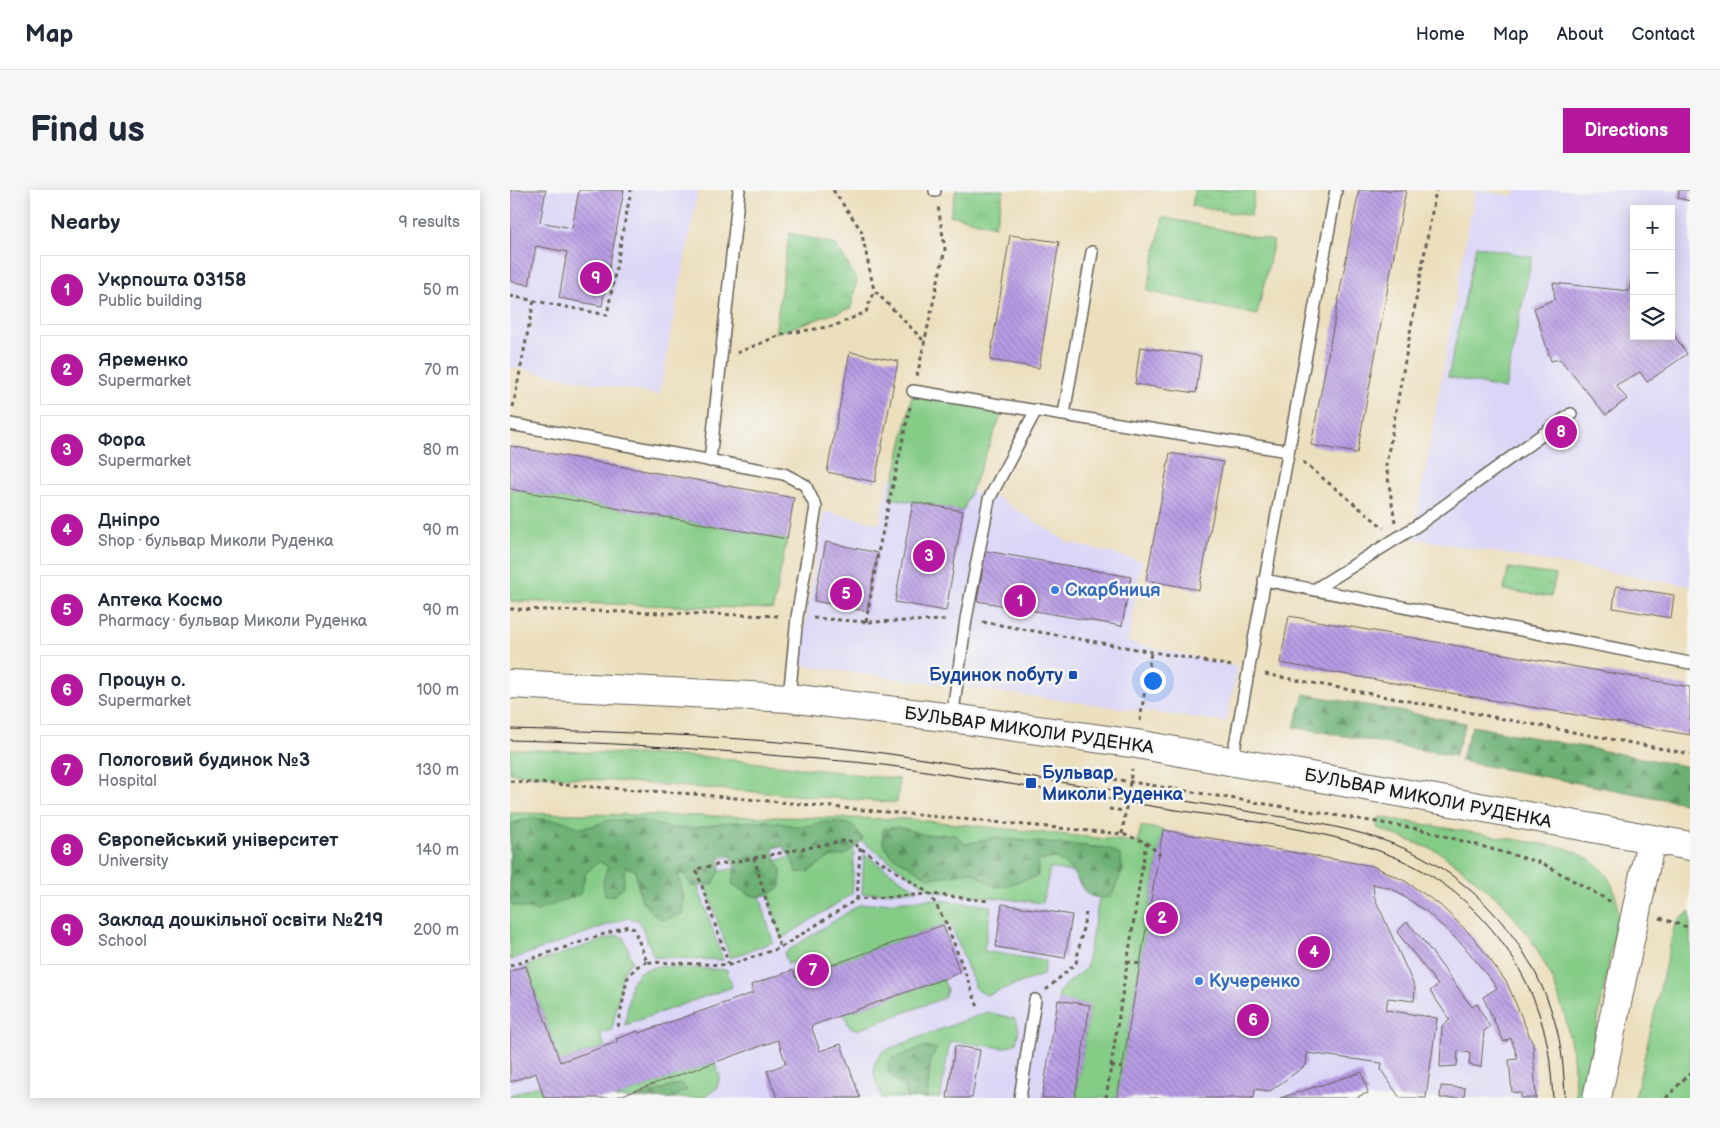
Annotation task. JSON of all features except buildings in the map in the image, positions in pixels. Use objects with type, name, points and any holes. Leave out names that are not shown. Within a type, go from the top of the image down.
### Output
[{"type":"street","name":"БУЛЬВАР МИКОЛИ РУДЕНКА","points":[[510,684],[789,698],[952,718],[1136,744],[1690,846]]},
{"type":"street","points":[[1597,1098],[1651,840]]},
{"type":"lane","points":[[710,461],[739,190]]},
{"type":"lane","points":[[1232,762],[1336,190]]},
{"type":"lane","points":[[1064,414],[1092,252]]},
{"type":"lane","points":[[914,391],[1288,451]]},
{"type":"lane","points":[[952,718],[966,619],[990,498],[1036,410]]},
{"type":"lane","points":[[1314,590],[1415,527],[1571,414]]},
{"type":"lane","points":[[510,424],[784,474],[805,486],[816,507],[797,617],[789,698]]},
{"type":"lane","points":[[1264,580],[1690,663]]},
{"type":"lane","points":[[1020,1098],[1035,1000]]},
{"type":"path","points":[[510,296],[607,315],[631,190]]},
{"type":"path","points":[[833,190],[861,230],[874,290],[924,342]]},
{"type":"path","points":[[1397,538],[1386,465],[1436,190]]},
{"type":"path","points":[[721,360],[783,334],[834,326],[866,312],[874,290]]},
{"type":"path","points":[[512,412],[534,300]]},
{"type":"path","points":[[1288,451],[1397,538]]},
{"type":"path","points":[[510,608],[797,617],[866,622],[966,619],[1248,670],[1690,754]]},
{"type":"path","points":[[1113,779],[1418,829],[1542,863],[1620,907]]},
{"type":"path","points":[[510,781],[693,794],[1122,834],[1146,842],[1160,855]]},
{"type":"path","points":[[1109,809],[1125,811]]},
{"type":"path","points":[[729,965],[696,869],[848,840],[930,894],[947,925],[978,1007]]},
{"type":"path","points":[[1106,1098],[1146,842]]},
{"type":"path","points":[[857,899],[860,848]]},
{"type":"path","points":[[754,858],[780,948]]},
{"type":"path","points":[[618,1027],[627,979],[636,967],[647,962],[729,965],[780,948],[857,899],[930,894],[988,901]]},
{"type":"path","points":[[1035,1000],[1076,963],[1086,913]]},
{"type":"path","points":[[1654,916],[1690,928]]},
{"type":"path","points":[[510,966],[628,926],[634,929],[647,962]]},
{"type":"path","points":[[1127,962],[1141,964]]},
{"type":"path","points":[[1111,1066],[1122,1068]]},
{"type":"path","points":[[1666,1098],[1690,1073]]},
{"type":"shaded area","points":[[510,190],[698,190],[659,395],[510,367]]},
{"type":"shaded area","points":[[1475,190],[1514,196],[1516,190],[1690,190],[1690,586],[1413,538]]},
{"type":"shaded area","points":[[889,478],[996,496],[1067,542],[1142,561],[1128,642],[1238,667],[1226,722],[798,665],[824,511],[880,524]]},
{"type":"shaded area","points":[[510,813],[907,819],[1138,842],[1096,1098],[510,1098]]},
{"type":"shaded area","points":[[1163,830],[1373,866],[1405,881],[1440,905],[1475,939],[1507,983],[1533,1044],[1536,1098],[1117,1098]]},
{"type":"green space","points":[[956,190],[1004,190],[995,226],[950,215]]},
{"type":"green space","points":[[1195,190],[1255,190],[1251,216],[1192,206]]},
{"type":"green space","points":[[1163,217],[1274,241],[1257,315],[1147,291]]},
{"type":"green space","points":[[789,233],[836,245],[857,280],[851,308],[775,333]]},
{"type":"green space","points":[[1476,246],[1532,257],[1505,389],[1448,377]]},
{"type":"green space","points":[[913,391],[1005,406],[963,511],[890,498]]},
{"type":"green space","points":[[510,489],[787,539],[773,609],[510,601]]},
{"type":"green space","points":[[1508,568],[1556,575],[1551,597],[1504,590]]},
{"type":"green space","points":[[1304,694],[1466,723],[1455,756],[1294,727]]},
{"type":"green space","points":[[1472,726],[1690,767],[1690,804],[1460,761]]},
{"type":"green space","points":[[510,749],[707,757],[899,779],[897,803],[510,773]]},
{"type":"green space","points":[[510,813],[907,819],[1138,842],[1141,826],[1163,830],[1117,1098],[1075,1098],[1090,1005],[1058,1000],[1060,990],[1086,968],[1103,878],[1050,868],[1043,903],[932,891],[850,833],[690,864],[723,960],[654,957],[639,920],[627,918],[510,960]]},
{"type":"green space","points":[[1379,817],[1566,848],[1589,859],[1604,872],[1614,890],[1618,915],[1583,1098],[1576,1098],[1573,1055],[1565,1016],[1552,978],[1531,939],[1503,903],[1461,868],[1439,852],[1377,828]]},
{"type":"green space","points":[[531,818],[563,821],[580,828],[593,826],[609,820],[640,820],[669,828],[695,828],[730,822],[768,821],[795,826],[810,826],[820,822],[837,822],[853,825],[863,839],[845,855],[829,858],[809,871],[797,873],[791,858],[783,847],[776,846],[773,850],[781,870],[781,887],[767,895],[761,896],[746,893],[732,884],[735,868],[730,854],[719,854],[720,870],[713,884],[692,887],[684,874],[678,874],[684,897],[682,914],[663,920],[644,904],[635,870],[625,867],[623,887],[615,895],[605,896],[603,881],[608,867],[599,861],[586,873],[580,894],[537,911],[514,906],[510,901],[510,824]]},
{"type":"green space","points":[[898,827],[926,835],[955,834],[965,844],[993,838],[1108,848],[1120,855],[1123,870],[1111,897],[1101,898],[1088,895],[1069,868],[1056,858],[1038,861],[1038,876],[997,888],[972,872],[929,878],[891,855],[883,843],[883,829]]},
{"type":"green space","points":[[846,845],[854,852],[852,894],[781,939],[760,864]]},
{"type":"green space","points":[[865,855],[917,890],[862,894]]},
{"type":"green space","points":[[751,865],[773,942],[730,958],[702,875]]},
{"type":"green space","points":[[929,899],[991,906],[984,951],[1046,961],[1043,975],[986,995],[976,989],[951,925],[943,925],[801,976],[795,961],[788,964],[784,953],[859,905]]},
{"type":"green space","points":[[1690,911],[1690,1098],[1635,1098],[1675,923]]},
{"type":"green space","points":[[618,935],[624,938],[632,961],[623,972],[612,1030],[600,1034],[605,1046],[560,1062],[526,966]]},
{"type":"green space","points":[[658,966],[727,970],[732,987],[625,1025],[631,983],[639,972]]},
{"type":"green space","points":[[943,979],[947,990],[944,998],[857,1030],[849,1026],[844,1014]]},
{"type":"green space","points":[[987,1012],[1015,1019],[1019,1029],[1016,1043],[1004,1048],[950,1041],[940,1098],[882,1098],[875,1079],[874,1068],[878,1057],[883,1051]]},
{"type":"green space","points":[[926,1046],[937,1049],[931,1058],[927,1098],[907,1098],[906,1089],[889,1073],[888,1062],[896,1057]]},
{"type":"green space","points":[[714,1062],[720,1076],[717,1088],[703,1098],[614,1098]]},
{"type":"green space","points":[[681,1083],[687,1090],[671,1098],[636,1098]]},
{"type":"green space","points":[[540,1085],[544,1098],[510,1098],[510,1095]]},
{"type":"tram line","points":[[510,729],[696,736],[836,747],[942,762],[1291,818],[1375,837],[1414,853],[1454,877],[1474,893],[1508,930],[1523,951],[1546,995],[1559,1039],[1565,1098]]},
{"type":"tram line","points":[[510,740],[679,748],[845,761],[896,767],[1263,823],[1298,829],[1365,846],[1425,872],[1465,901],[1499,938],[1525,980],[1535,1003],[1547,1044],[1553,1098]]},
{"type":"place","name":"Заклад дошкільної освіти №219","points":[[596,278]]},
{"type":"place","name":"Європейський університет","points":[[1561,432]]},
{"type":"place","name":"Фора","points":[[929,556]]},
{"type":"place","name":"Скарбниця","points":[[1055,590]]},
{"type":"place","name":"Аптека Космо","points":[[846,594]]},
{"type":"place","name":"Укрпошта 03158","points":[[1020,601]]},
{"type":"place","name":"Будинок побуту","points":[[1073,675]]},
{"type":"place","name":"Бульвар Миколи Руденка","points":[[1031,783]]},
{"type":"place","name":"Яременко","points":[[1162,918]]},
{"type":"place","name":"Дніпро","points":[[1314,952]]},
{"type":"place","name":"Пологовий будинок №3","points":[[813,970]]},
{"type":"place","name":"Кучеренко","points":[[1199,981]]},
{"type":"place","name":"Процун о.","points":[[1253,1020]]}]
